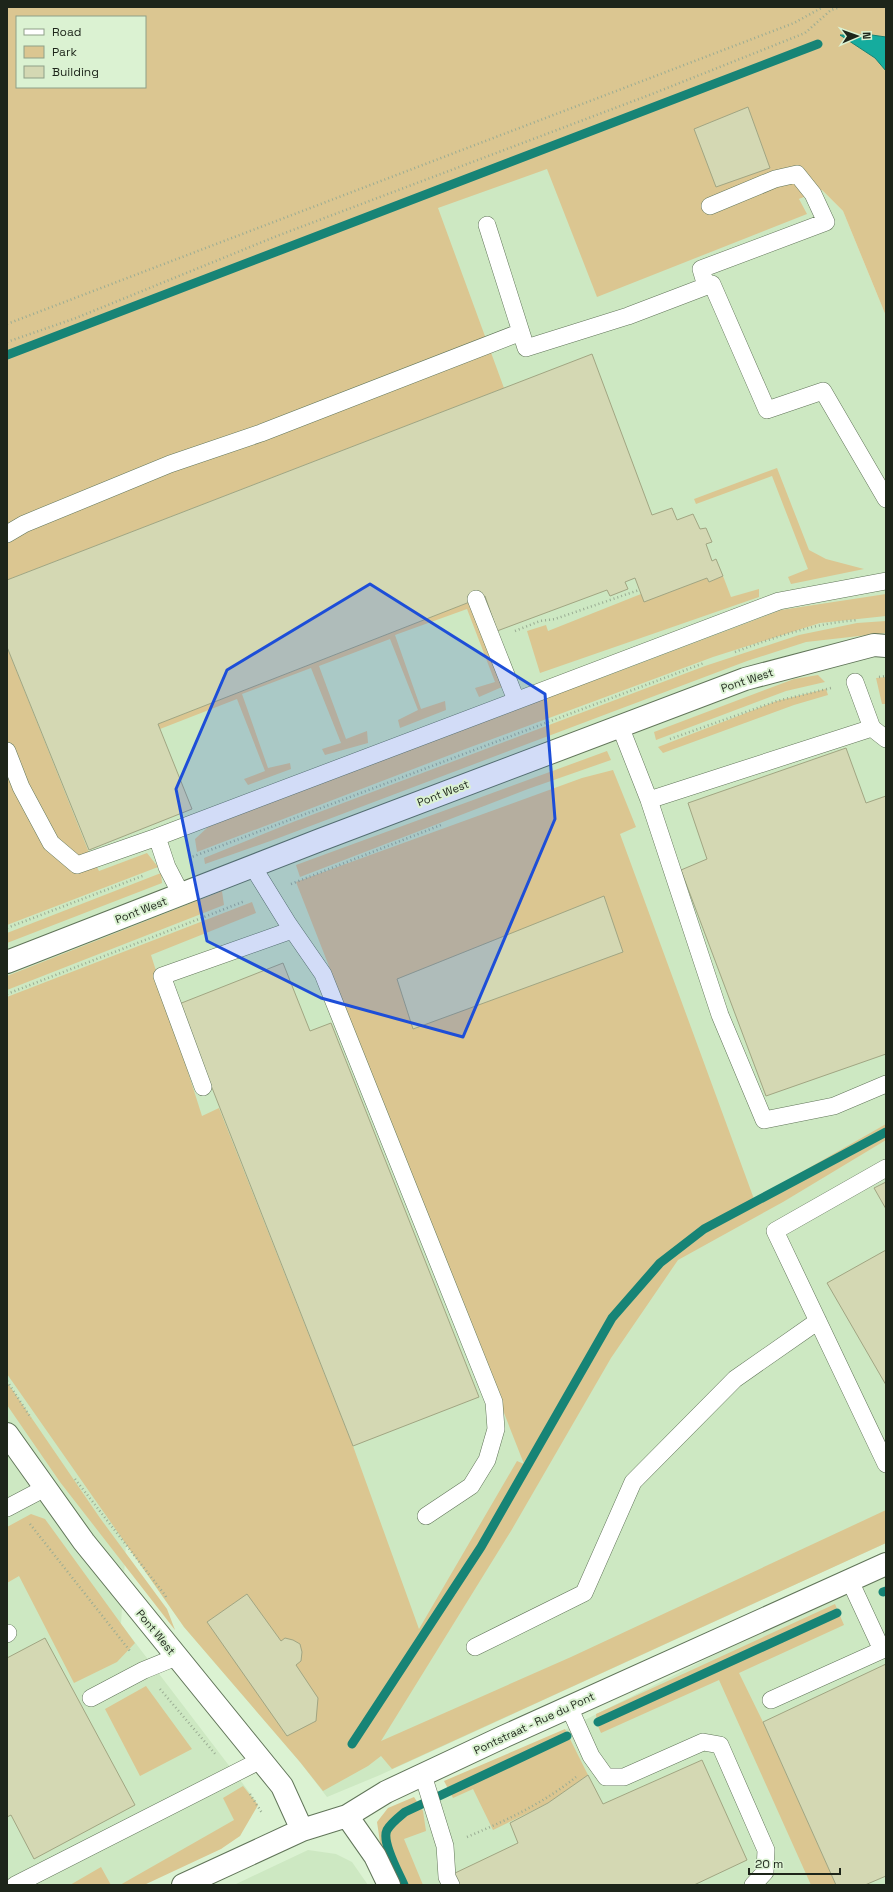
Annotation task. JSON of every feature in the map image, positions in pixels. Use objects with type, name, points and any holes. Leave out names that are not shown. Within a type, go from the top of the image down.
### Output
[{"type":"street","name":"Pont West","points":[[7,962],[745,679],[874,645],[886,646]]},
{"type":"street","name":"Pont West","points":[[7,1434],[84,1542],[282,1786],[302,1830]]},
{"type":"street","name":"Pontstraat - Rue du Pont","points":[[183,1885],[302,1830],[347,1816],[386,1792],[569,1707],[886,1564]]},
{"type":"street","points":[[347,1816],[375,1856],[389,1885]]},
{"type":"lane","points":[[706,286],[701,268],[826,222],[813,194],[797,174],[775,179],[710,206]]},
{"type":"lane","points":[[487,225],[526,348],[628,316],[712,284],[766,410],[823,391],[886,499]]},
{"type":"lane","points":[[7,534],[24,524],[170,464],[268,430],[521,332]]},
{"type":"lane","points":[[7,751],[13,785],[51,843],[77,865],[157,837],[779,601],[886,581]]},
{"type":"lane","points":[[476,600],[516,700]]},
{"type":"lane","points":[[855,682],[872,728],[886,739]]},
{"type":"lane","points":[[620,726],[632,752],[649,800],[720,1015],[764,1120],[834,1106],[886,1084]]},
{"type":"lane","points":[[649,800],[872,728]]},
{"type":"lane","points":[[157,837],[167,867],[181,894]]},
{"type":"lane","points":[[252,867],[292,930],[323,974],[494,1402],[496,1429],[487,1460],[471,1486],[426,1516]]},
{"type":"lane","points":[[203,1087],[162,976],[292,930]]},
{"type":"lane","points":[[886,1168],[775,1231],[886,1464]]},
{"type":"lane","points":[[475,1647],[584,1593],[633,1482],[735,1379],[818,1321]]},
{"type":"lane","points":[[7,1508],[45,1488]]},
{"type":"lane","points":[[771,1700],[884,1649],[850,1581]]},
{"type":"lane","points":[[91,1698],[144,1670],[176,1657]]},
{"type":"lane","points":[[569,1707],[596,1762],[606,1777],[624,1777],[703,1742],[720,1745],[766,1850],[765,1872],[753,1885]]},
{"type":"lane","points":[[15,1885],[261,1760]]},
{"type":"lane","points":[[423,1775],[445,1846],[447,1877],[451,1885]]},
{"type":"path","points":[[7,324],[794,23],[823,7]]},
{"type":"path","points":[[7,342],[76,318],[277,236],[652,94],[805,33],[831,10],[840,7]]},
{"type":"path","points":[[509,633],[540,621],[554,619],[639,590]]},
{"type":"path","points":[[632,752],[777,701],[886,676]]},
{"type":"path","points":[[7,994],[448,823]]},
{"type":"path","points":[[445,1846],[507,1820],[566,1785],[596,1762]]},
{"type":"highlighted area","points":[[370,584],[545,694],[555,819],[463,1037],[321,998],[207,941],[176,789],[227,670]]},
{"type":"shaded area","points":[[554,145],[604,278],[822,190],[843,211],[886,316],[886,1543],[380,1775],[327,1797],[300,1762],[184,1627],[126,1544],[121,1624],[256,1801],[240,1836],[123,1885],[7,1885],[7,359]]},
{"type":"shaded area","points":[[886,1569],[886,1885],[404,1885],[397,1814]]},
{"type":"shaded area","points":[[308,1850],[336,1854],[352,1862],[368,1885],[234,1885]]},
{"type":"green space","points":[[7,7],[886,7],[886,316],[843,211],[822,190],[799,199],[807,214],[597,297],[547,169],[438,208],[504,388],[7,580]]},
{"type":"green space","points":[[777,468],[809,550],[826,559],[864,569],[791,584],[788,577],[808,569],[772,476],[696,504],[694,499]]},
{"type":"green space","points":[[723,576],[731,597],[759,589],[759,597],[540,673],[527,631],[546,625],[548,631],[641,594],[660,595],[707,578],[709,582]]},
{"type":"green space","points":[[886,594],[886,616],[820,623],[713,657],[468,748],[197,852],[195,839],[208,827],[391,753],[604,677],[781,610]]},
{"type":"green space","points":[[472,601],[502,687],[479,697],[475,688],[495,682],[467,609],[395,635],[421,709],[445,701],[446,710],[400,728],[398,720],[418,710],[390,639],[319,666],[346,739],[367,731],[368,743],[325,755],[322,749],[341,743],[311,668],[242,694],[268,768],[290,763],[291,769],[248,785],[244,779],[265,771],[237,699],[160,729],[158,724]]},
{"type":"green space","points":[[886,621],[886,633],[806,642],[747,661],[276,839],[205,864],[204,858],[293,822],[705,666],[799,635],[857,623]]},
{"type":"green space","points":[[7,647],[88,850],[99,871],[147,853],[158,867],[7,925]]},
{"type":"green space","points":[[818,675],[825,682],[786,691],[656,740],[654,732],[794,679]]},
{"type":"green space","points":[[886,677],[886,704],[882,704],[876,678]]},
{"type":"green space","points":[[826,689],[828,695],[794,705],[663,753],[658,747],[777,701]]},
{"type":"green space","points":[[607,751],[611,760],[528,789],[300,877],[296,865]]},
{"type":"green space","points":[[613,770],[636,827],[620,834],[754,1199],[886,1124],[886,1140],[783,1202],[678,1260],[611,1358],[511,1531],[381,1741],[571,1657],[886,1510],[886,1543],[392,1769],[381,1756],[368,1766],[323,1791],[300,1762],[184,1627],[7,1374],[7,997],[252,902],[256,913],[151,955],[202,1116],[219,1108],[353,1446],[419,1629],[517,1461],[524,1464],[296,882],[582,778]]},
{"type":"green space","points":[[161,873],[162,883],[7,943],[7,933]]},
{"type":"green space","points":[[222,891],[224,905],[7,990],[7,976]]},
{"type":"green space","points":[[7,1382],[100,1518],[167,1609],[175,1630],[60,1482],[7,1405]]},
{"type":"green space","points":[[31,1514],[45,1519],[135,1643],[117,1662],[74,1683],[19,1576],[7,1583],[7,1527]]},
{"type":"green space","points":[[835,1604],[844,1625],[739,1673],[763,1722],[836,1885],[811,1885],[719,1680],[601,1733],[597,1724],[596,1714]]},
{"type":"green space","points":[[146,1686],[192,1749],[140,1776],[105,1709]]},
{"type":"green space","points":[[565,1729],[588,1775],[548,1803],[493,1830],[473,1789],[453,1798],[444,1781]]},
{"type":"green space","points":[[243,1786],[258,1805],[240,1836],[221,1849],[144,1885],[120,1885],[234,1820],[223,1798]]},
{"type":"green space","points":[[414,1797],[423,1811],[426,1831],[404,1839],[423,1885],[398,1885],[380,1842],[377,1822],[388,1808]]},
{"type":"green space","points":[[101,1867],[111,1885],[70,1885]]},
{"type":"water","points":[[840,35],[872,35],[886,37],[886,71],[875,58]]},
{"type":"building","points":[[748,107],[770,168],[716,187],[694,129]]},
{"type":"building","points":[[592,354],[652,515],[672,508],[677,520],[693,514],[700,529],[706,528],[712,542],[706,544],[712,561],[716,559],[723,576],[709,582],[707,578],[644,602],[635,578],[625,582],[628,589],[610,596],[607,590],[497,631],[485,596],[158,724],[192,809],[89,850],[7,647],[7,580]]},
{"type":"building","points":[[846,748],[866,803],[886,796],[886,1054],[766,1096],[681,870],[707,859],[688,803]]},
{"type":"building","points":[[604,896],[623,952],[413,1029],[397,979]]},
{"type":"building","points":[[283,963],[310,1031],[331,1023],[479,1397],[353,1446],[179,1004]]},
{"type":"building","points":[[886,1182],[886,1209],[874,1188]]},
{"type":"building","points":[[886,1250],[886,1385],[827,1283]]},
{"type":"building","points":[[247,1594],[281,1641],[285,1638],[300,1644],[302,1652],[301,1661],[296,1665],[318,1698],[316,1721],[287,1736],[207,1622]]},
{"type":"building","points":[[45,1638],[135,1805],[34,1859],[11,1815],[7,1817],[7,1658]]},
{"type":"building","points":[[886,1664],[886,1876],[865,1885],[836,1885],[763,1722]]},
{"type":"building","points":[[702,1760],[747,1860],[694,1885],[458,1885],[453,1874],[518,1843],[510,1823],[548,1803],[588,1775],[603,1804]]},
{"type":"waterway","points":[[7,355],[818,44]]},
{"type":"waterway","points":[[352,1744],[481,1547],[612,1318],[660,1263],[704,1229],[886,1132]]},
{"type":"waterway","points":[[598,1722],[837,1613]]},
{"type":"waterway","points":[[404,1885],[391,1858],[386,1842],[387,1830],[395,1820],[405,1812],[567,1736]]}]
